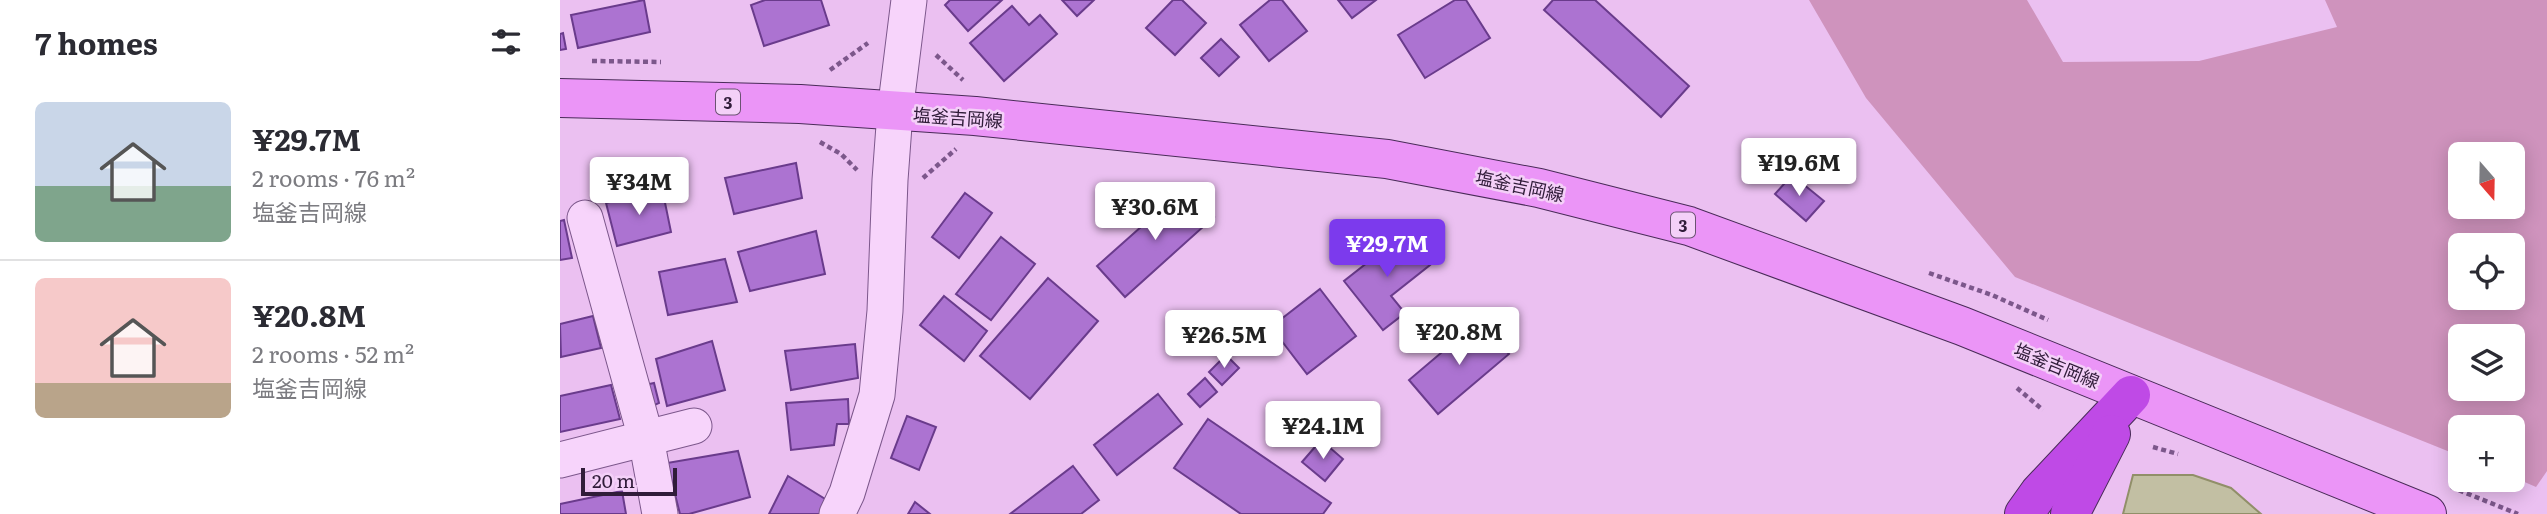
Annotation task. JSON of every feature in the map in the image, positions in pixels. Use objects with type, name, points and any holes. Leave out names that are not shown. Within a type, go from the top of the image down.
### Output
[{"type":"highway","points":[[2024,514],[2039,493],[2131,395]]},
{"type":"highway","points":[[2070,514],[2131,395]]},
{"type":"main road","name":"塩釜吉岡線","points":[[560,98],[800,104],[975,116],[1387,159],[1539,188],[1689,226],[1962,327],[2427,514]]},
{"type":"street","points":[[837,514],[847,493],[877,395],[885,311],[895,112],[909,0]]},
{"type":"street","points":[[585,218],[646,438],[660,514]]},
{"type":"street","points":[[560,460],[694,426]]},
{"type":"path","points":[[822,70],[831,70],[867,45],[870,32]]},
{"type":"path","points":[[932,51],[964,81],[972,83]]},
{"type":"path","points":[[817,140],[841,154],[858,172],[860,178]]},
{"type":"path","points":[[911,179],[923,179],[955,149],[963,149]]},
{"type":"path","points":[[2007,380],[2043,410]]},
{"type":"path","points":[[2153,447],[2164,451]]},
{"type":"shaded area","points":[[1809,0],[2027,0],[2063,62],[2199,61],[2337,27],[2325,0],[2547,0],[2547,471],[2536,487],[2525,482],[2525,415],[2448,415],[2448,451],[2015,277],[1866,98]]},
{"type":"shaded area","points":[[2133,475],[2193,475],[2231,488],[2261,514],[2123,514]]},
{"type":"building","points":[[644,0],[650,32],[578,48],[571,15]]},
{"type":"building","points":[[765,0],[821,0],[829,25],[764,46],[751,5]]},
{"type":"building","points":[[950,0],[1002,0],[968,31],[945,5]]},
{"type":"building","points":[[1062,0],[1094,0],[1077,16]]},
{"type":"building","points":[[1173,0],[1182,0],[1206,23],[1175,55],[1146,28]]},
{"type":"building","points":[[1270,0],[1282,0],[1307,31],[1269,61],[1240,25]]},
{"type":"building","points":[[1338,0],[1376,0],[1352,18]]},
{"type":"building","points":[[1455,0],[1466,0],[1490,38],[1425,78],[1398,35]]},
{"type":"building","points":[[1553,0],[1595,0],[1689,86],[1661,117],[1544,10]]},
{"type":"building","points":[[1012,6],[1029,25],[1040,15],[1057,34],[1004,81],[970,43]]},
{"type":"building","points":[[563,33],[566,49],[560,50],[560,34]]},
{"type":"building","points":[[1221,39],[1239,57],[1219,76],[1201,58]]},
{"type":"building","points":[[796,163],[802,198],[734,214],[725,178]]},
{"type":"building","points":[[1792,175],[1824,201],[1806,221],[1775,194]]},
{"type":"building","points":[[1186,187],[1214,217],[1125,297],[1097,266]]},
{"type":"building","points":[[662,188],[671,232],[617,246],[606,203]]},
{"type":"building","points":[[965,193],[992,213],[959,258],[932,237]]},
{"type":"building","points":[[564,220],[572,258],[560,260],[560,221]]},
{"type":"building","points":[[816,231],[825,274],[750,291],[738,252]]},
{"type":"building","points":[[1405,233],[1430,265],[1391,296],[1405,313],[1383,330],[1344,281]]},
{"type":"building","points":[[1001,237],[1035,264],[991,320],[956,294]]},
{"type":"building","points":[[725,259],[737,302],[668,315],[659,272]]},
{"type":"building","points":[[1048,278],[1098,321],[1030,399],[980,356]]},
{"type":"building","points":[[1320,289],[1356,336],[1307,374],[1271,327]]},
{"type":"building","points":[[944,296],[987,331],[964,361],[920,325]]},
{"type":"building","points":[[593,316],[601,348],[561,357],[560,324]]},
{"type":"building","points":[[1480,320],[1509,354],[1438,414],[1409,380]]},
{"type":"building","points":[[712,341],[725,390],[667,406],[656,359]]},
{"type":"building","points":[[855,344],[858,378],[791,390],[785,351]]},
{"type":"building","points":[[1226,355],[1239,368],[1222,385],[1209,372]]},
{"type":"building","points":[[1205,378],[1217,392],[1200,407],[1188,394]]},
{"type":"building","points":[[654,383],[659,403],[644,410],[636,387]]},
{"type":"building","points":[[611,385],[620,419],[560,432],[560,396]]},
{"type":"building","points":[[1158,394],[1182,424],[1117,475],[1094,445]]},
{"type":"building","points":[[848,399],[849,424],[837,424],[834,445],[791,450],[786,403]]},
{"type":"building","points":[[907,416],[936,427],[919,470],[891,458]]},
{"type":"building","points":[[1208,419],[1331,503],[1323,514],[1241,514],[1174,468]]},
{"type":"building","points":[[1321,440],[1343,459],[1325,481],[1302,462]]},
{"type":"building","points":[[738,451],[750,497],[689,514],[680,514],[667,463]]},
{"type":"building","points":[[1073,466],[1099,500],[1081,514],[1010,514]]},
{"type":"building","points":[[788,476],[830,502],[822,514],[769,514]]},
{"type":"building","points":[[622,491],[626,514],[560,514],[560,504]]},
{"type":"building","points":[[915,502],[930,514],[908,514]]}]
